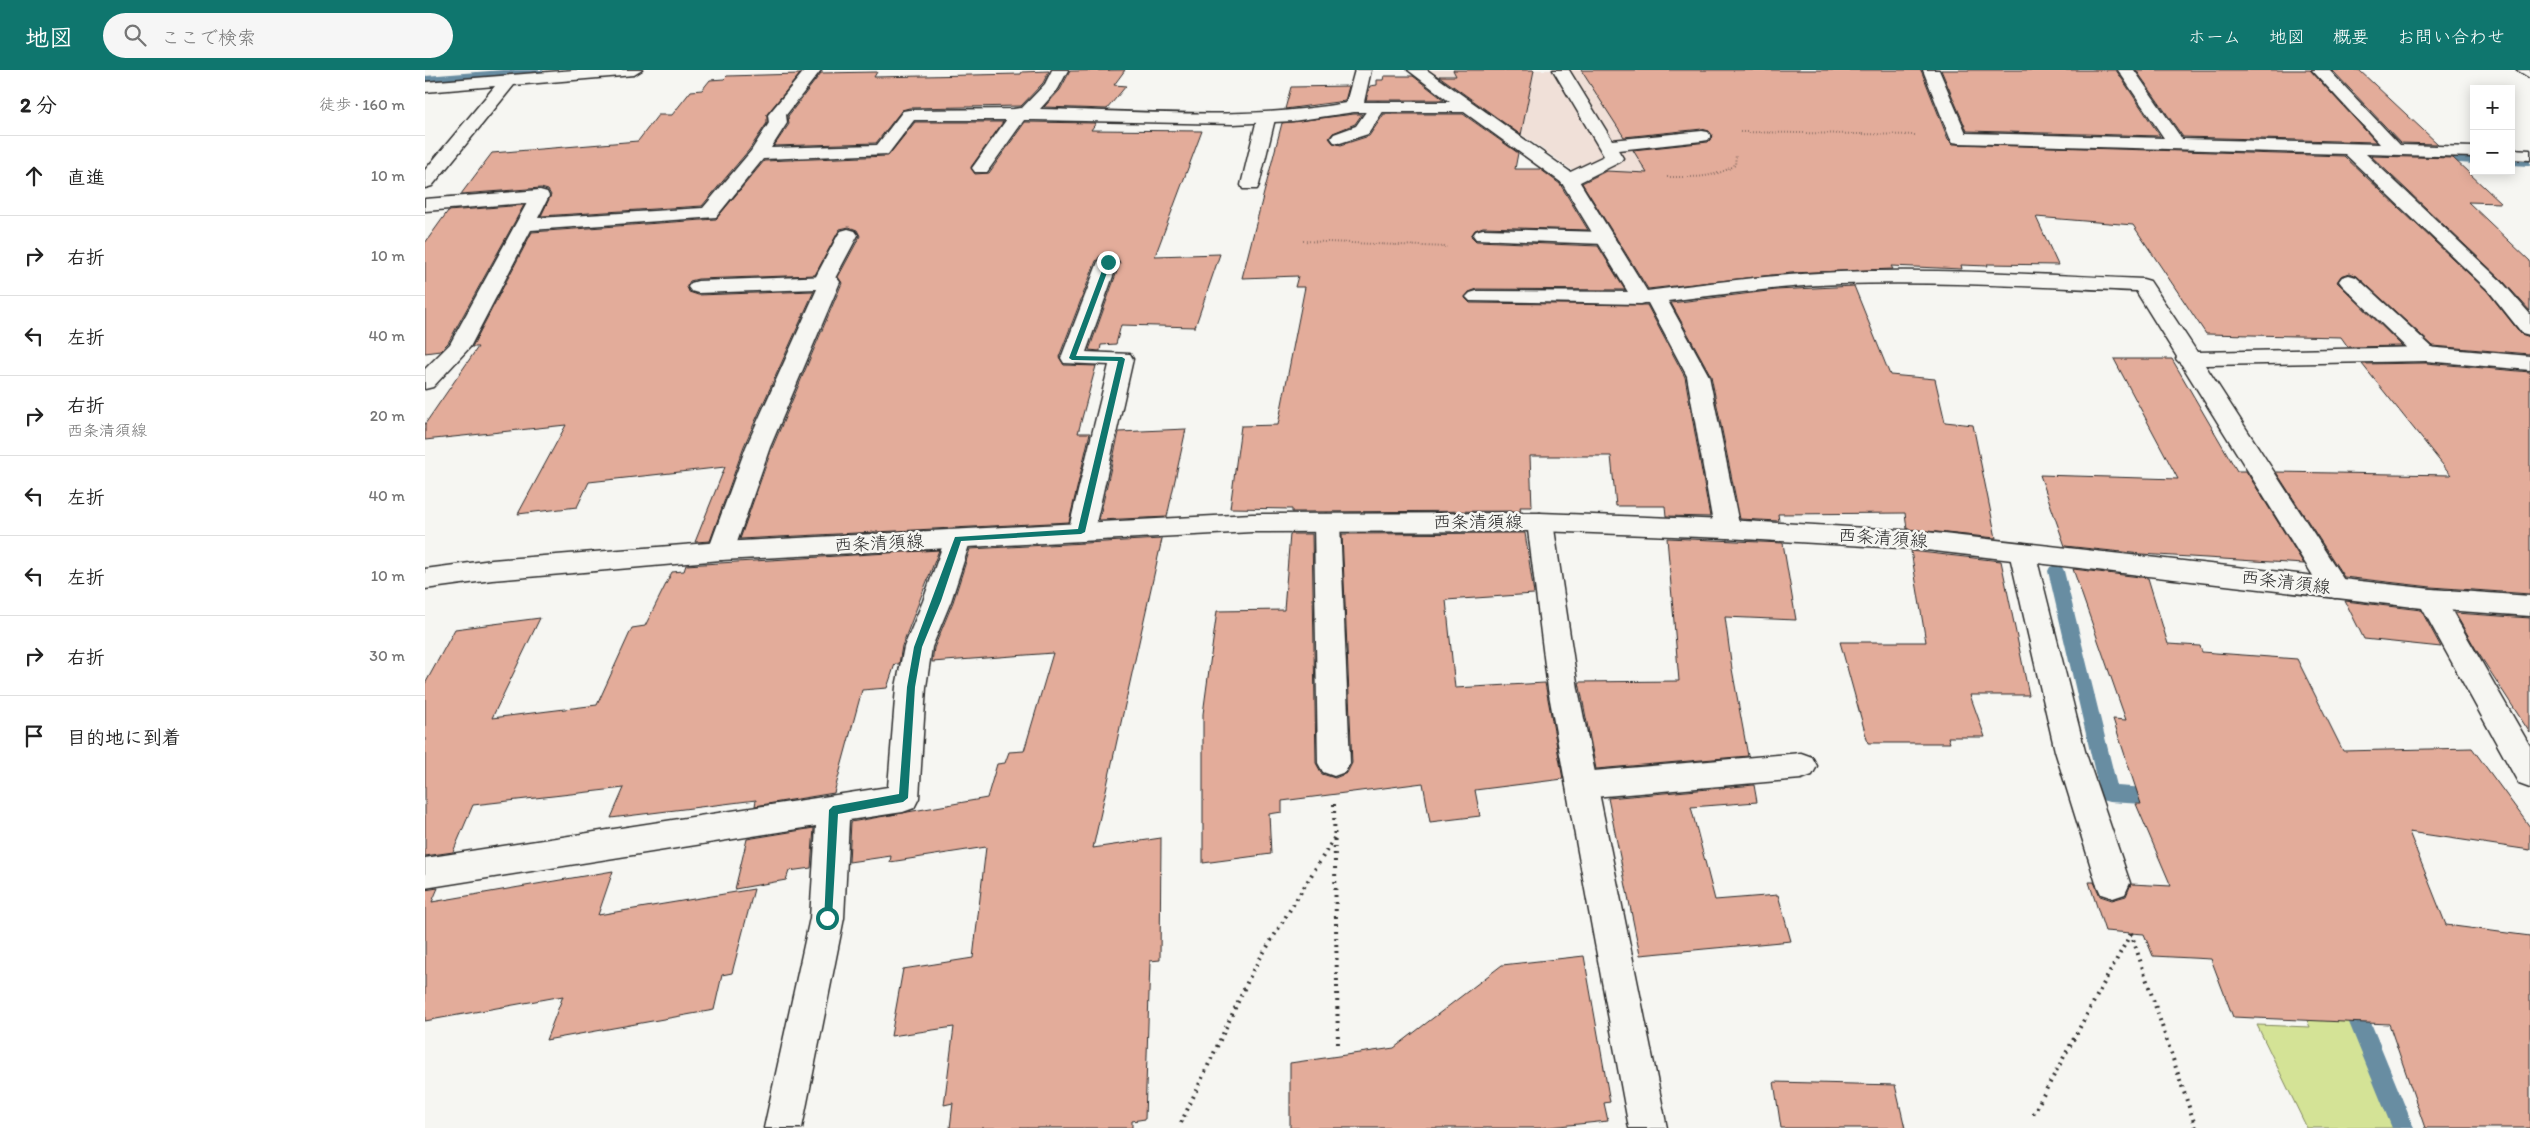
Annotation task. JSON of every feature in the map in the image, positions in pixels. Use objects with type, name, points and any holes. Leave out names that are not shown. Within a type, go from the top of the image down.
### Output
[{"type":"street","points":[[425,87],[634,70]]},
{"type":"street","points":[[524,225],[709,213],[758,154],[778,123],[777,115],[813,70]]},
{"type":"street","points":[[981,168],[1023,113],[1052,86],[1060,70]]},
{"type":"street","points":[[1354,107],[1363,70]]},
{"type":"street","points":[[1416,70],[1569,180],[1605,238],[1648,297],[1698,376],[1727,529]]},
{"type":"street","points":[[1561,70],[1614,158],[1569,180]]},
{"type":"street","points":[[1931,70],[1959,138],[2470,152]]},
{"type":"street","points":[[2125,70],[2176,144]]},
{"type":"street","points":[[2320,70],[2395,149]]},
{"type":"street","points":[[2525,70],[2530,73]]},
{"type":"street","points":[[425,182],[509,80]]},
{"type":"street","points":[[758,154],[882,150],[909,115],[1023,113],[1182,120],[1266,119],[1316,115],[1354,107],[1468,107]]},
{"type":"street","points":[[1340,138],[1362,130],[1378,107]]},
{"type":"street","points":[[1250,185],[1266,119]]},
{"type":"street","points":[[1607,146],[1702,136]]},
{"type":"street","points":[[2349,148],[2495,286],[2530,328]]},
{"type":"street","points":[[2515,154],[2530,155]]},
{"type":"street","points":[[425,205],[539,196],[459,347],[425,382]]},
{"type":"street","points":[[823,282],[848,235]]},
{"type":"street","points":[[1483,235],[1605,238]]},
{"type":"street","points":[[1081,532],[1122,359],[1072,358],[1108,262]]},
{"type":"street","points":[[1477,297],[1648,297],[1726,286],[1839,278],[1935,278],[2143,285],[2187,358],[2335,588]]},
{"type":"street","points":[[2349,280],[2426,354]]},
{"type":"street","points":[[698,287],[831,282],[758,447],[721,551]]},
{"type":"street","points":[[2187,358],[2426,354],[2530,364]]},
{"type":"street","points":[[1540,522],[1563,689],[1648,1128]]},
{"type":"street","name":"西条清須線","points":[[425,579],[492,570],[721,551],[1252,523],[1540,522],[1727,529],[1917,540],[2431,599],[2530,606]]},
{"type":"street","points":[[1327,523],[1334,763]]},
{"type":"street","points":[[425,873],[903,798],[911,687],[918,647],[937,601],[958,539]]},
{"type":"street","points":[[2022,552],[2070,751],[2113,883]]},
{"type":"street","points":[[2431,599],[2530,774]]},
{"type":"street","points":[[1582,785],[1801,766]]},
{"type":"street","points":[[783,1128],[827,918],[833,810]]},
{"type":"path","points":[[1737,132],[1958,136]]},
{"type":"path","points":[[1663,178],[1709,176],[1725,173],[1735,165],[1736,148]]},
{"type":"path","points":[[1303,241],[1431,248],[1461,247],[1479,241],[1483,235]]},
{"type":"path","points":[[1334,795],[1338,1046]]},
{"type":"path","points":[[1181,1123],[1253,970],[1336,835]]},
{"type":"path","points":[[2033,1114],[2131,933],[2196,1128]]},
{"type":"shaded area","points":[[1429,70],[1920,70],[1707,173],[1582,177]]},
{"type":"green space","points":[[2293,989],[2345,991],[2401,1128],[2307,1128],[2257,1025],[2310,1027]]},
{"type":"building","points":[[1125,70],[1114,85],[1126,86],[1107,109],[1044,107],[1060,90],[1070,71]]},
{"type":"building","points":[[1453,70],[1534,70],[1521,135],[1439,76],[1456,76]]},
{"type":"building","points":[[1581,70],[1921,70],[1948,139],[1953,144],[2344,156],[2487,291],[2521,334],[2530,337],[2530,354],[2433,346],[2357,276],[2350,273],[2341,276],[2337,282],[2402,346],[2348,347],[2341,337],[2206,334],[2133,225],[2036,217],[2058,265],[1961,265],[1962,269],[1891,266],[1893,269],[1791,273],[1648,289],[1582,183],[1606,171],[1647,173],[1633,150],[1708,142],[1713,136],[1709,131],[1702,129],[1624,137]]},
{"type":"building","points":[[1941,70],[2116,70],[2160,136],[1967,131]]},
{"type":"building","points":[[2136,70],[2310,70],[2376,142],[2183,137]]},
{"type":"building","points":[[2332,70],[2359,70],[2438,144],[2401,143]]},
{"type":"building","points":[[1049,71],[1043,83],[1021,106],[909,108],[902,110],[876,143],[774,146],[789,124],[788,116],[821,73],[877,72],[874,77],[1021,74],[1022,72]]},
{"type":"building","points":[[800,74],[767,114],[767,123],[749,150],[702,206],[541,216],[551,195],[548,190],[541,188],[461,194],[492,153],[638,141],[658,115],[672,115],[691,91],[702,90],[710,80],[724,79],[727,76]]},
{"type":"building","points":[[1384,76],[1413,76],[1444,100],[1366,100],[1370,86],[1377,85],[1377,80],[1383,80]]},
{"type":"building","points":[[1349,86],[1345,101],[1285,109],[1291,87]]},
{"type":"building","points":[[1362,114],[1355,124],[1333,133],[1329,138],[1333,143],[1341,145],[1369,136],[1384,114],[1463,114],[1518,153],[1515,169],[1540,169],[1560,184],[1588,230],[1483,227],[1475,230],[1471,236],[1476,241],[1598,246],[1625,290],[1477,289],[1469,292],[1465,298],[1470,303],[1647,305],[1685,377],[1710,517],[1666,516],[1665,506],[1616,506],[1611,456],[1530,456],[1532,507],[1520,507],[1521,511],[1292,512],[1292,509],[1230,508],[1241,426],[1278,425],[1305,287],[1295,287],[1298,276],[1242,278],[1282,123]]},
{"type":"building","points":[[915,122],[1003,122],[971,167],[975,174],[989,173],[1025,122],[1096,123],[1091,130],[1202,131],[1155,256],[1220,254],[1195,327],[1121,325],[1116,344],[1101,345],[1100,351],[1089,350],[1120,263],[1117,257],[1107,254],[1100,256],[1096,261],[1059,357],[1064,365],[1096,366],[1078,433],[1090,433],[1069,522],[740,539],[772,448],[842,283],[838,277],[860,236],[857,230],[849,227],[840,229],[815,275],[698,279],[690,281],[687,286],[689,292],[698,295],[814,291],[744,446],[710,541],[695,542],[725,467],[589,482],[577,507],[518,514],[566,425],[425,440],[425,424],[478,347],[472,347],[532,232],[716,219],[764,161],[888,156]]},
{"type":"building","points":[[2371,156],[2453,158],[2501,203],[2468,202],[2530,261],[2530,311],[2503,281]]},
{"type":"building","points":[[524,205],[448,343],[440,351],[425,353],[425,243],[448,211]]},
{"type":"building","points":[[1854,286],[1890,375],[1935,379],[1945,422],[1973,425],[1996,538],[1907,529],[1905,513],[1778,514],[1779,521],[1740,519],[1711,376],[1671,303],[1776,290]]},
{"type":"building","points":[[2114,359],[2172,359],[2237,471],[2246,471],[2304,564],[2141,554],[2065,546],[2040,475],[2178,479]]},
{"type":"building","points":[[2426,363],[2530,372],[2530,594],[2431,587],[2344,577],[2276,472],[2451,475],[2362,364]]},
{"type":"building","points":[[1186,429],[1167,517],[1099,520],[1119,432]]},
{"type":"building","points":[[1525,533],[1534,594],[1446,600],[1455,688],[1545,683],[1563,779],[1475,790],[1480,816],[1430,822],[1423,783],[1282,801],[1282,812],[1269,814],[1271,854],[1203,863],[1203,714],[1217,611],[1284,610],[1290,534],[1312,534],[1316,763],[1322,774],[1335,778],[1347,773],[1352,763],[1342,534]]},
{"type":"building","points":[[1667,538],[1783,543],[1796,620],[1725,617],[1732,669],[1748,756],[1596,769],[1579,682],[1679,681]]},
{"type":"building","points":[[1162,539],[1093,848],[1161,838],[1160,960],[1150,961],[1145,1119],[1132,1121],[1132,1128],[950,1128],[953,1103],[944,1105],[954,1027],[891,1036],[903,969],[973,958],[986,847],[890,862],[891,856],[849,862],[851,822],[987,798],[997,764],[1005,763],[1009,752],[1024,751],[1053,653],[932,662],[934,648],[953,602],[970,549]]},
{"type":"building","points":[[939,550],[902,646],[899,664],[895,664],[887,688],[862,690],[834,793],[755,806],[756,800],[611,818],[624,788],[473,805],[453,852],[425,856],[425,684],[455,629],[540,618],[492,718],[597,705],[632,628],[645,626],[672,572],[684,571],[686,565]]},
{"type":"building","points":[[1911,551],[2001,561],[2029,695],[1970,695],[1985,737],[1948,737],[1950,743],[1868,743],[1840,642],[1926,642]]},
{"type":"building","points":[[2073,569],[2148,578],[2168,644],[2200,646],[2202,652],[2297,659],[2343,751],[2472,748],[2530,827],[2530,850],[2409,832],[2446,925],[2530,936],[2530,1128],[2425,1128],[2389,1024],[2233,1017],[2211,959],[2153,956],[2144,934],[2105,931],[2089,882],[2094,882],[2100,896],[2112,900],[2126,896],[2131,884],[2171,886],[2136,804],[2141,804],[2113,719],[2126,720]]},
{"type":"building","points":[[2345,601],[2421,610],[2441,647],[2364,639]]},
{"type":"building","points":[[2455,613],[2530,618],[2530,733],[2477,651]]},
{"type":"building","points":[[1754,785],[1757,802],[1691,807],[1715,900],[1778,895],[1791,941],[1640,955],[1608,798]]},
{"type":"building","points":[[814,828],[811,868],[789,871],[786,880],[735,889],[747,839]]},
{"type":"building","points":[[613,871],[598,915],[754,889],[732,973],[722,975],[714,1010],[546,1040],[563,996],[425,1021],[425,890],[438,888],[432,902]]},
{"type":"building","points":[[1584,956],[1610,1102],[1604,1103],[1608,1121],[1539,1128],[1290,1128],[1290,1063],[1394,1048],[1502,965]]},
{"type":"building","points":[[1774,1082],[1895,1085],[1905,1128],[1781,1128]]},
{"type":"waterway","points":[[425,79],[539,70]]},
{"type":"waterway","points":[[2434,159],[2470,161]]},
{"type":"waterway","points":[[2515,162],[2530,163]]},
{"type":"waterway","points":[[2056,571],[2109,794],[2160,797]]},
{"type":"waterway","points":[[2352,1003],[2403,1128]]},
{"type":"route","points":[[827,918],[833,810],[903,798],[911,687],[918,647],[937,601],[958,539],[1081,532],[1122,359],[1072,358],[1108,262]]}]
